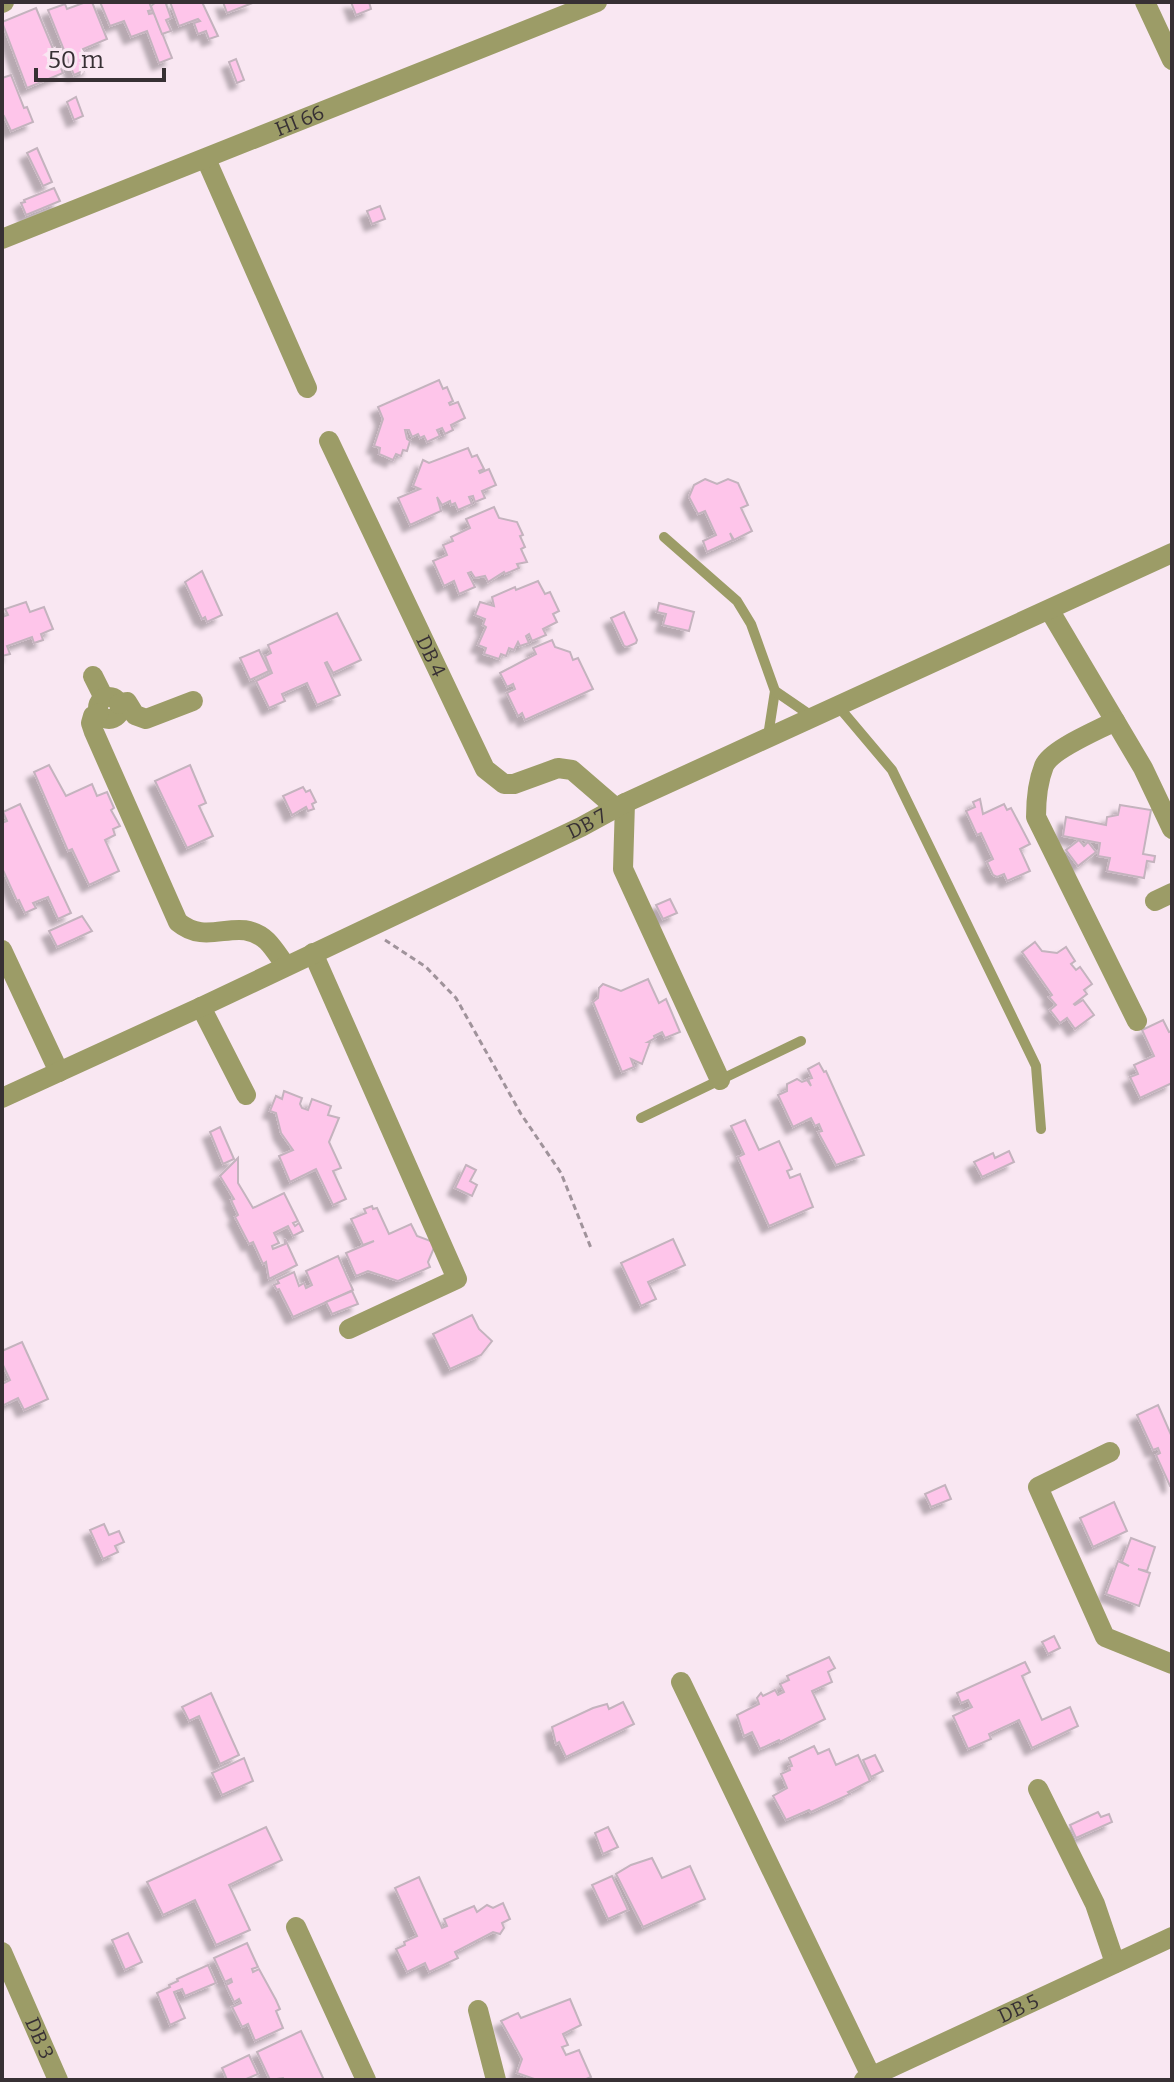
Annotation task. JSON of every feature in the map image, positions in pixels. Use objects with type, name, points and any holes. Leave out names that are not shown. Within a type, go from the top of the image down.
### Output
[{"type":"street","name":"HI 66","points":[[2,239],[597,2]]},
{"type":"street","points":[[1145,2],[1172,60]]},
{"type":"street","points":[[206,159],[307,388]]},
{"type":"street","name":"DB 4","points":[[329,441],[485,769],[504,784],[514,784],[558,768],[572,770],[585,783],[621,806]]},
{"type":"street","name":"DB 7","points":[[2,1098],[201,1007],[621,806],[1172,553]]},
{"type":"street","points":[[1050,611],[1143,768],[1172,829]]},
{"type":"street","points":[[93,676],[107,705]]},
{"type":"street","points":[[193,701],[146,719],[135,715],[127,702],[107,705],[93,716],[91,723],[178,922],[187,930],[206,935],[230,929],[255,934],[266,939],[286,966]]},
{"type":"street","points":[[1115,721],[1053,755],[1045,764],[1036,800],[1036,817],[1137,1021]]},
{"type":"street","points":[[581,827],[585,783]]},
{"type":"street","points":[[621,806],[623,869],[720,1080]]},
{"type":"street","points":[[2,950],[59,1072]]},
{"type":"street","points":[[313,953],[457,1279],[349,1329]]},
{"type":"street","points":[[201,1007],[246,1095]]},
{"type":"street","points":[[1110,1452],[1038,1487],[1105,1637],[1172,1664]]},
{"type":"street","points":[[681,1682],[868,2078]]},
{"type":"street","points":[[1038,1789],[1095,1904],[1115,1963]]},
{"type":"street","points":[[296,1927],[366,2080]]},
{"type":"street","name":"DB 5","points":[[868,2078],[1172,1937]]},
{"type":"street","name":"DB 3","points":[[2,1952],[58,2080]]},
{"type":"street","points":[[478,2010],[496,2080]]},
{"type":"lane","points":[[664,537],[737,601],[751,624],[775,691],[768,738]]},
{"type":"lane","points":[[775,691],[813,718]]},
{"type":"lane","points":[[838,706],[892,770],[1030,1052],[1036,1066],[1041,1129]]},
{"type":"lane","points":[[641,1118],[801,1041]]},
{"type":"path","points":[[365,927],[426,967],[456,998],[521,1114],[561,1173],[591,1248]]},
{"type":"building","points":[[92,2],[107,39],[83,49],[90,68],[74,75],[48,10],[65,4],[67,9]]},
{"type":"building","points":[[100,2],[149,2],[152,10],[148,11],[149,14],[154,13],[172,58],[159,63],[147,31],[131,37],[124,21],[110,26]]},
{"type":"building","points":[[156,2],[170,2],[166,4],[171,18],[166,20],[171,31],[162,34],[151,6]]},
{"type":"building","points":[[170,2],[202,2],[218,36],[209,39],[206,31],[198,34],[194,23],[200,21],[198,19],[179,26]]},
{"type":"building","points":[[223,2],[255,2],[227,13]]},
{"type":"building","points":[[351,2],[369,2],[371,9],[356,15]]},
{"type":"building","points":[[36,8],[63,73],[27,88],[2,22]]},
{"type":"building","points":[[236,59],[244,80],[237,83],[229,62]]},
{"type":"building","points":[[11,75],[33,122],[11,131],[2,117],[2,78]]},
{"type":"building","points":[[76,97],[83,116],[74,120],[67,102]]},
{"type":"building","points":[[37,148],[52,182],[43,186],[27,153]]},
{"type":"building","points":[[54,188],[60,201],[26,215],[21,203],[24,200]]},
{"type":"building","points":[[380,206],[385,219],[372,224],[367,211]]},
{"type":"building","points":[[439,380],[443,389],[447,387],[453,401],[450,405],[458,402],[465,418],[451,425],[453,430],[445,434],[442,428],[437,430],[440,436],[427,442],[424,436],[420,438],[418,434],[412,437],[409,430],[405,430],[410,441],[407,451],[403,450],[401,456],[396,454],[393,460],[379,454],[380,448],[374,446],[383,419],[378,407]]},
{"type":"building","points":[[468,448],[472,457],[477,455],[484,469],[480,473],[489,469],[496,485],[482,491],[485,498],[475,502],[473,496],[469,497],[472,504],[458,510],[455,503],[451,505],[450,501],[442,505],[437,497],[441,511],[410,525],[398,498],[420,489],[413,486],[423,460],[429,463]]},
{"type":"building","points":[[705,479],[717,484],[728,479],[738,483],[748,505],[741,508],[752,531],[734,540],[730,533],[733,540],[707,552],[703,541],[716,535],[705,511],[698,514],[689,497],[694,485]]},
{"type":"building","points":[[494,507],[499,518],[517,522],[525,547],[521,549],[527,562],[517,564],[519,568],[504,572],[488,582],[485,576],[475,578],[471,572],[468,573],[475,587],[459,594],[454,581],[444,586],[433,561],[447,555],[443,545],[453,541],[451,537],[470,528],[466,519]]},
{"type":"building","points":[[202,571],[222,615],[207,622],[205,617],[202,619],[185,582]]},
{"type":"building","points":[[538,581],[545,594],[550,592],[559,611],[553,614],[557,622],[543,629],[546,635],[532,641],[529,634],[526,636],[529,643],[520,646],[518,642],[514,650],[509,648],[506,656],[501,654],[499,659],[484,654],[486,648],[478,645],[486,627],[483,625],[485,619],[475,615],[480,602],[494,606],[492,597]]},
{"type":"building","points":[[26,602],[30,612],[44,607],[53,629],[41,634],[43,640],[34,643],[32,637],[7,646],[10,654],[2,656],[2,617],[8,615],[5,609]]},
{"type":"building","points":[[659,603],[694,612],[689,631],[663,625],[666,614],[657,612]]},
{"type":"building","points":[[624,612],[637,640],[627,647],[611,618]]},
{"type":"building","points":[[337,613],[361,660],[333,673],[325,663],[340,695],[317,705],[307,683],[282,694],[285,701],[269,708],[256,681],[272,673],[265,656],[271,653],[268,645]]},
{"type":"building","points":[[552,640],[555,647],[570,652],[573,660],[578,658],[593,689],[525,720],[522,713],[518,716],[507,693],[515,689],[513,684],[507,687],[500,673],[536,654],[533,648]]},
{"type":"building","points":[[259,650],[269,671],[250,680],[240,658]]},
{"type":"building","points":[[49,765],[66,796],[92,784],[97,796],[107,792],[114,808],[111,810],[120,826],[113,829],[115,835],[105,840],[119,871],[89,885],[72,849],[68,851],[34,772]]},
{"type":"building","points":[[190,765],[206,803],[199,806],[213,836],[187,848],[155,781]]},
{"type":"building","points":[[303,787],[306,792],[310,790],[316,802],[312,804],[314,809],[308,811],[306,807],[292,815],[283,796]]},
{"type":"building","points":[[980,799],[983,814],[1004,804],[1007,810],[1011,808],[1030,844],[1020,849],[1030,871],[1007,881],[1004,874],[993,875],[987,862],[993,859],[966,811],[975,807],[973,802]]},
{"type":"building","points":[[20,804],[71,913],[58,919],[48,897],[33,903],[36,908],[25,913],[2,868],[2,823],[7,821],[3,812]]},
{"type":"building","points":[[1120,805],[1151,810],[1143,854],[1155,856],[1154,862],[1147,861],[1144,878],[1107,871],[1110,858],[1098,856],[1100,843],[1063,836],[1066,817],[1106,825],[1107,817],[1118,815]]},
{"type":"building","points":[[1079,840],[1084,846],[1088,842],[1096,852],[1078,866],[1066,850]]},
{"type":"building","points":[[670,899],[677,913],[663,919],[656,905]]},
{"type":"building","points":[[82,916],[92,931],[57,947],[49,931]]},
{"type":"building","points":[[1035,942],[1042,951],[1057,953],[1066,947],[1075,961],[1071,964],[1076,970],[1080,967],[1092,984],[1084,990],[1087,994],[1074,1004],[1083,1000],[1094,1015],[1075,1029],[1067,1018],[1060,1023],[1050,1010],[1056,1005],[1049,997],[1052,995],[1022,952]]},
{"type":"building","points":[[648,979],[659,1003],[666,999],[680,1032],[665,1038],[662,1032],[654,1036],[648,1042],[642,1064],[631,1059],[634,1067],[622,1072],[593,1002],[598,998],[599,988],[603,984],[621,991]]},
{"type":"building","points":[[1163,1020],[1169,1032],[1172,1031],[1172,1083],[1140,1098],[1130,1077],[1138,1074],[1134,1065],[1154,1056],[1142,1030]]},
{"type":"building","points":[[819,1063],[826,1071],[864,1155],[836,1165],[818,1132],[822,1131],[819,1124],[815,1126],[811,1118],[793,1127],[778,1095],[787,1091],[787,1084],[797,1079],[802,1082],[807,1080],[811,1086],[808,1069]]},
{"type":"building","points":[[284,1091],[302,1098],[302,1108],[308,1110],[312,1099],[331,1106],[328,1115],[339,1118],[329,1142],[341,1168],[333,1171],[346,1199],[333,1205],[316,1169],[290,1182],[279,1156],[293,1150],[281,1133],[276,1113],[270,1111],[276,1096],[282,1099]]},
{"type":"building","points":[[745,1120],[759,1150],[779,1141],[792,1169],[787,1171],[790,1178],[800,1174],[813,1207],[769,1226],[738,1157],[744,1154],[731,1126]]},
{"type":"building","points":[[220,1127],[234,1159],[223,1164],[210,1132]]},
{"type":"building","points":[[1009,1151],[1014,1162],[982,1177],[974,1162],[993,1153],[995,1158]]},
{"type":"building","points":[[238,1158],[238,1183],[253,1208],[284,1193],[298,1221],[293,1223],[295,1226],[299,1223],[303,1231],[293,1236],[288,1226],[274,1233],[279,1243],[272,1246],[273,1249],[285,1244],[285,1239],[297,1265],[269,1279],[266,1262],[263,1264],[253,1242],[249,1244],[235,1217],[238,1215],[231,1200],[234,1199],[220,1176]]},
{"type":"building","points":[[466,1165],[476,1170],[470,1181],[477,1185],[472,1196],[455,1188]]},
{"type":"building","points":[[372,1206],[373,1209],[377,1208],[389,1234],[411,1224],[417,1236],[436,1243],[428,1262],[430,1267],[398,1281],[368,1271],[356,1276],[346,1253],[374,1241],[363,1245],[351,1219],[366,1213],[364,1209]]},
{"type":"building","points":[[673,1239],[685,1265],[648,1282],[656,1299],[641,1306],[621,1263]]},
{"type":"building","points":[[338,1256],[353,1290],[293,1317],[274,1285],[279,1283],[277,1280],[294,1272],[299,1286],[304,1283],[306,1288],[312,1285],[306,1271]]},
{"type":"building","points":[[352,1291],[358,1304],[332,1314],[326,1302]]},
{"type":"building","points":[[472,1315],[479,1329],[492,1341],[481,1355],[450,1369],[433,1334]]},
{"type":"building","points":[[22,1342],[48,1399],[24,1410],[18,1398],[2,1406],[2,1384],[10,1380],[2,1363],[2,1351]]},
{"type":"building","points":[[1158,1405],[1172,1437],[1170,1486],[1156,1455],[1160,1453],[1158,1448],[1153,1450],[1137,1415]]},
{"type":"building","points":[[945,1485],[951,1499],[931,1507],[925,1494]]},
{"type":"building","points":[[1114,1502],[1127,1531],[1093,1547],[1080,1518]]},
{"type":"building","points":[[104,1524],[109,1535],[119,1531],[124,1542],[115,1546],[118,1552],[103,1559],[90,1530]]},
{"type":"building","points":[[1131,1538],[1155,1547],[1147,1571],[1138,1569],[1150,1573],[1139,1606],[1106,1594],[1118,1561],[1129,1566],[1122,1562]]},
{"type":"building","points":[[1054,1636],[1060,1648],[1048,1654],[1042,1642]]},
{"type":"building","points":[[829,1657],[835,1668],[828,1672],[832,1682],[812,1691],[825,1719],[760,1749],[752,1732],[744,1736],[737,1715],[759,1704],[757,1698],[761,1693],[763,1696],[775,1690],[778,1695],[784,1692],[780,1684],[789,1680],[787,1676]]},
{"type":"building","points":[[1025,1662],[1030,1672],[1022,1676],[1042,1720],[1070,1707],[1078,1726],[1032,1748],[1019,1720],[989,1734],[991,1739],[968,1749],[953,1716],[972,1707],[968,1700],[961,1703],[957,1693]]},
{"type":"building","points":[[211,1693],[239,1755],[220,1764],[199,1716],[189,1721],[182,1707]]},
{"type":"building","points":[[623,1702],[634,1724],[566,1757],[559,1742],[556,1744],[552,1727],[593,1708],[607,1704],[609,1709]]},
{"type":"building","points":[[814,1746],[818,1754],[829,1749],[836,1765],[858,1755],[870,1781],[848,1792],[850,1794],[786,1820],[773,1796],[787,1788],[781,1774],[792,1766],[789,1758]]},
{"type":"building","points":[[875,1755],[883,1771],[871,1777],[863,1760]]},
{"type":"building","points":[[244,1758],[253,1781],[222,1795],[212,1773]]},
{"type":"building","points":[[1098,1812],[1101,1817],[1109,1814],[1112,1822],[1076,1838],[1070,1825]]},
{"type":"building","points":[[266,1827],[282,1860],[229,1885],[250,1930],[216,1945],[195,1900],[163,1915],[147,1882]]},
{"type":"building","points":[[608,1827],[618,1847],[603,1854],[595,1833]]},
{"type":"building","points":[[652,1858],[662,1878],[690,1866],[705,1899],[643,1927],[616,1874]]},
{"type":"building","points":[[612,1876],[628,1910],[608,1919],[592,1885]]},
{"type":"building","points":[[419,1877],[442,1928],[447,1926],[444,1919],[474,1906],[477,1912],[487,1905],[493,1908],[503,1903],[510,1919],[502,1923],[504,1928],[500,1934],[493,1932],[455,1952],[458,1958],[429,1972],[425,1963],[407,1972],[396,1949],[417,1936],[395,1888]]},
{"type":"building","points":[[128,1933],[142,1962],[125,1970],[112,1940]]},
{"type":"building","points":[[247,1943],[258,1967],[252,1969],[253,1972],[259,1969],[276,2000],[280,2009],[276,2011],[283,2028],[255,2041],[248,2024],[242,2027],[232,2007],[241,2003],[239,1999],[234,2002],[226,1985],[232,1982],[231,1979],[225,1982],[214,1958]]},
{"type":"building","points":[[208,1965],[216,1983],[185,1996],[182,1989],[174,1992],[185,2018],[170,2025],[157,1993],[170,1987],[177,1979]]},
{"type":"building","points":[[570,1999],[581,2025],[563,2034],[568,2045],[562,2047],[566,2055],[579,2050],[591,2077],[584,2080],[537,2080],[517,2073],[522,2059],[501,2021],[518,2013],[521,2018]]},
{"type":"building","points":[[301,2031],[324,2080],[270,2080],[257,2052]]},
{"type":"building","points":[[249,2055],[258,2074],[244,2080],[227,2080],[222,2068]]}]
